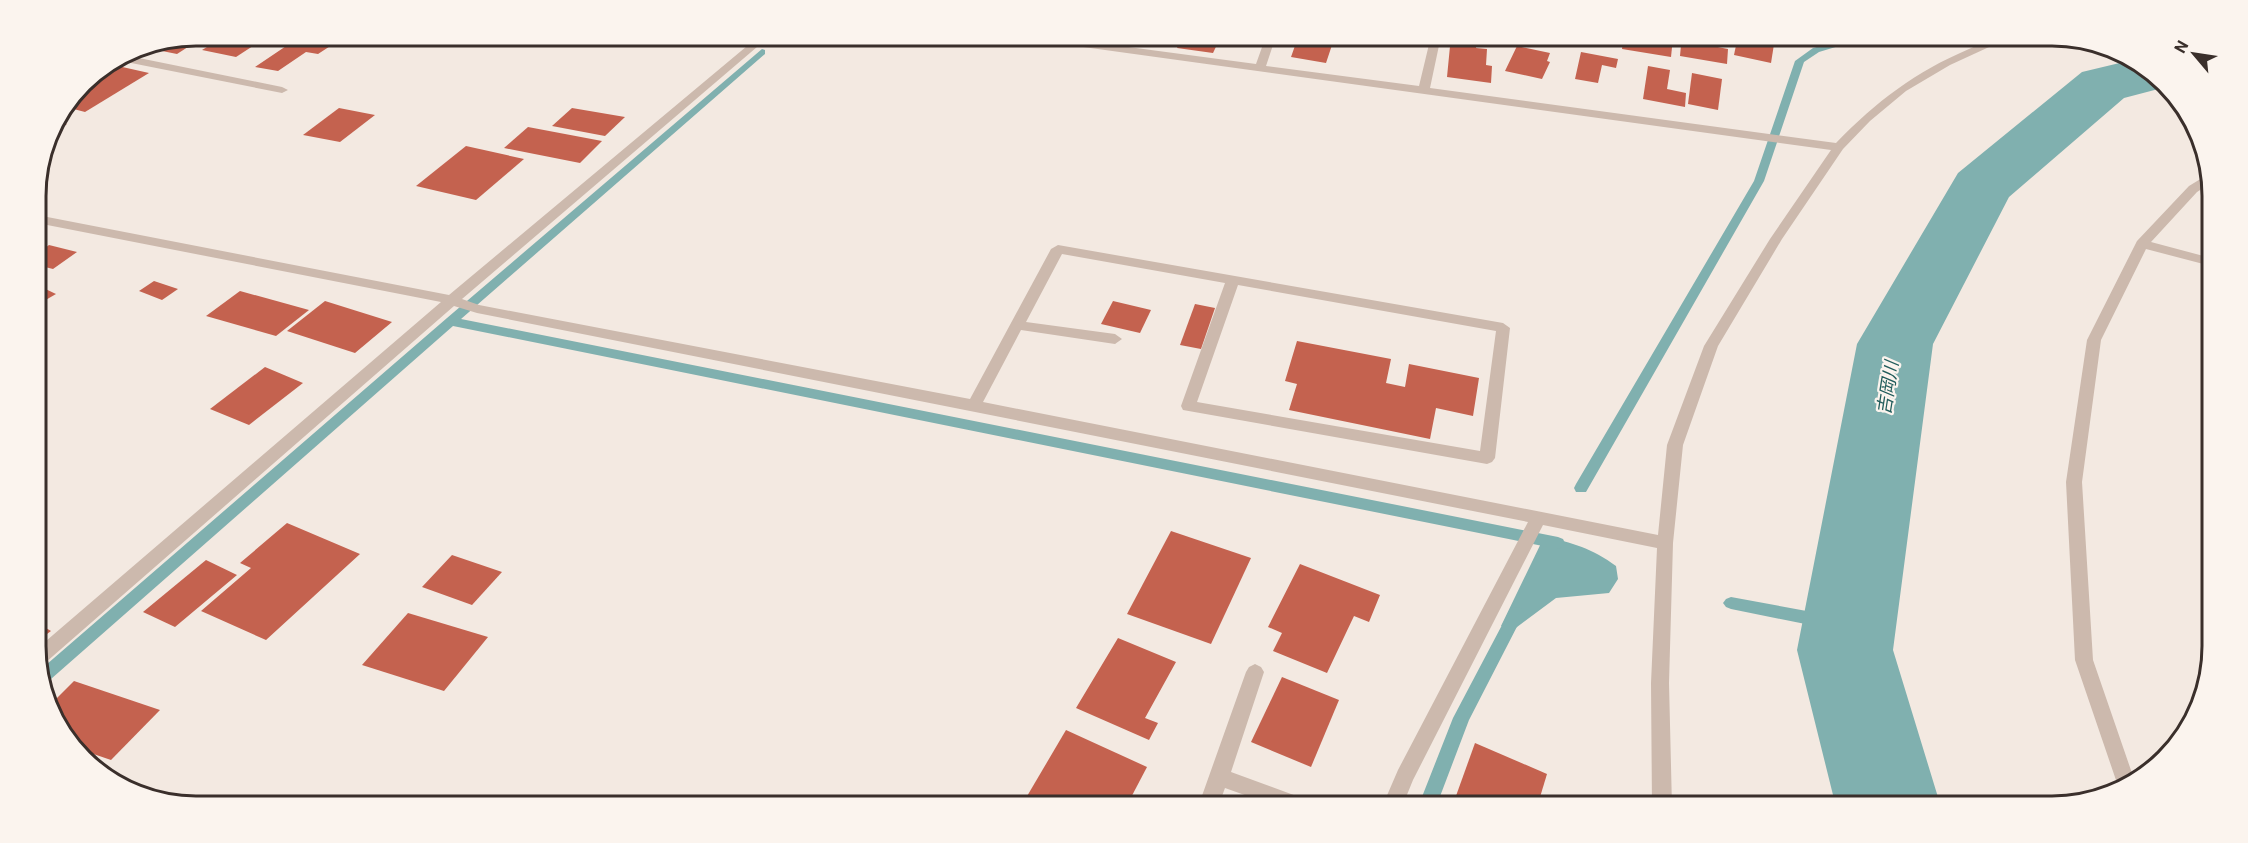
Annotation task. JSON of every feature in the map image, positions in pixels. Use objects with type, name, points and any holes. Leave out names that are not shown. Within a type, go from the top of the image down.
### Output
[{"type":"street","points":[[1260,68],[1267,46]]},
{"type":"street","points":[[1424,90],[1434,46]]},
{"type":"street","points":[[1662,796],[1660,683],[1665,543],[1675,446],[1711,346],[1776,239],[1839,147],[1866,119],[1902,89],[1946,63],[1985,46]]},
{"type":"street","points":[[47,652],[753,47]]},
{"type":"street","points":[[1095,47],[1839,147]]},
{"type":"street","points":[[133,61],[282,90]]},
{"type":"street","points":[[2124,777],[2084,660],[2074,482],[2094,340],[2142,244],[2193,189],[2201,184]]},
{"type":"street","points":[[47,221],[456,302],[477,309],[1539,516],[1665,543]]},
{"type":"street","points":[[2142,244],[2202,260]]},
{"type":"street","points":[[975,405],[1058,249],[1233,280],[1503,328],[1486,458],[1188,406],[1233,280]]},
{"type":"street","points":[[1017,325],[1115,339]]},
{"type":"street","points":[[1397,796],[1539,516]]},
{"type":"street","points":[[1212,796],[1255,672]]},
{"type":"street","points":[[1220,777],[1273,796]]},
{"type":"water","points":[[1544,537],[1573,544],[1599,555],[1616,566],[1618,579],[1609,593],[1556,598],[1513,630],[1501,626]]},
{"type":"building","points":[[1178,46],[1216,46],[1213,53]]},
{"type":"building","points":[[1295,46],[1332,46],[1326,63],[1291,57]]},
{"type":"building","points":[[1450,46],[1476,46],[1487,49],[1486,65],[1492,66],[1491,83],[1447,77]]},
{"type":"building","points":[[1517,46],[1550,53],[1547,61],[1550,62],[1542,79],[1505,71]]},
{"type":"building","points":[[1622,46],[1672,46],[1671,57],[1622,49]]},
{"type":"building","points":[[1681,46],[1714,46],[1728,49],[1727,64],[1680,56]]},
{"type":"building","points":[[1736,46],[1774,46],[1771,63],[1734,55]]},
{"type":"building","points":[[188,47],[177,54],[161,51]]},
{"type":"building","points":[[207,47],[251,47],[236,57],[202,50]]},
{"type":"building","points":[[285,47],[329,47],[318,54],[306,52],[278,71],[255,67]]},
{"type":"building","points":[[1581,52],[1618,59],[1616,68],[1602,65],[1598,83],[1575,79]]},
{"type":"building","points":[[1648,66],[1670,70],[1667,89],[1686,93],[1685,107],[1643,99]]},
{"type":"building","points":[[121,67],[149,73],[85,112],[74,109],[90,90]]},
{"type":"building","points":[[1692,73],[1722,79],[1718,110],[1688,104]]},
{"type":"building","points":[[339,108],[375,115],[340,142],[303,135]]},
{"type":"building","points":[[572,108],[625,117],[605,136],[552,126]]},
{"type":"building","points":[[528,127],[602,141],[580,163],[504,148]]},
{"type":"building","points":[[466,146],[524,159],[476,200],[416,186]]},
{"type":"building","points":[[49,245],[77,252],[53,269],[47,267],[47,247]]},
{"type":"building","points":[[154,281],[178,289],[162,300],[139,291]]},
{"type":"building","points":[[47,290],[56,294],[47,299]]},
{"type":"building","points":[[240,291],[309,310],[276,336],[206,316]]},
{"type":"building","points":[[325,301],[392,322],[355,353],[287,331]]},
{"type":"building","points":[[1113,301],[1151,310],[1140,333],[1101,324]]},
{"type":"building","points":[[1195,304],[1215,308],[1201,349],[1180,345]]},
{"type":"building","points":[[1297,341],[1391,359],[1386,383],[1405,387],[1409,364],[1479,378],[1473,416],[1436,408],[1430,439],[1289,410],[1297,384],[1285,381]]},
{"type":"building","points":[[265,367],[303,383],[249,425],[210,409]]},
{"type":"building","points":[[287,523],[360,554],[266,640],[201,611],[251,568],[240,563]]},
{"type":"building","points":[[1171,531],[1251,558],[1211,644],[1127,614]]},
{"type":"building","points":[[452,555],[502,572],[472,605],[422,587]]},
{"type":"building","points":[[206,560],[237,575],[175,627],[143,612]]},
{"type":"building","points":[[1300,564],[1380,595],[1369,622],[1354,616],[1327,673],[1273,651],[1282,633],[1268,627]]},
{"type":"building","points":[[408,613],[488,637],[444,691],[362,665]]},
{"type":"building","points":[[1118,638],[1176,662],[1145,718],[1158,723],[1149,740],[1076,708]]},
{"type":"building","points":[[1282,677],[1339,700],[1311,767],[1251,742]]},
{"type":"building","points":[[74,681],[160,710],[111,760],[93,754],[84,745],[72,730],[56,699]]},
{"type":"building","points":[[1066,730],[1147,767],[1132,796],[1027,796]]},
{"type":"building","points":[[1475,743],[1547,774],[1540,796],[1456,796]]},
{"type":"waterway","points":[[1581,488],[1759,181],[1800,61],[1816,50],[1830,46]]},
{"type":"waterway","points":[[451,321],[762,52]]},
{"type":"waterway","name":"吉岡川","points":[[1886,796],[1845,650],[1895,344],[1981,187],[2103,85],[2140,76]]},
{"type":"waterway","points":[[49,672],[451,321]]},
{"type":"waterway","points":[[451,321],[1558,543]]},
{"type":"waterway","points":[[1731,603],[1850,626]]},
{"type":"waterway","points":[[1431,796],[1461,718],[1516,613]]}]
